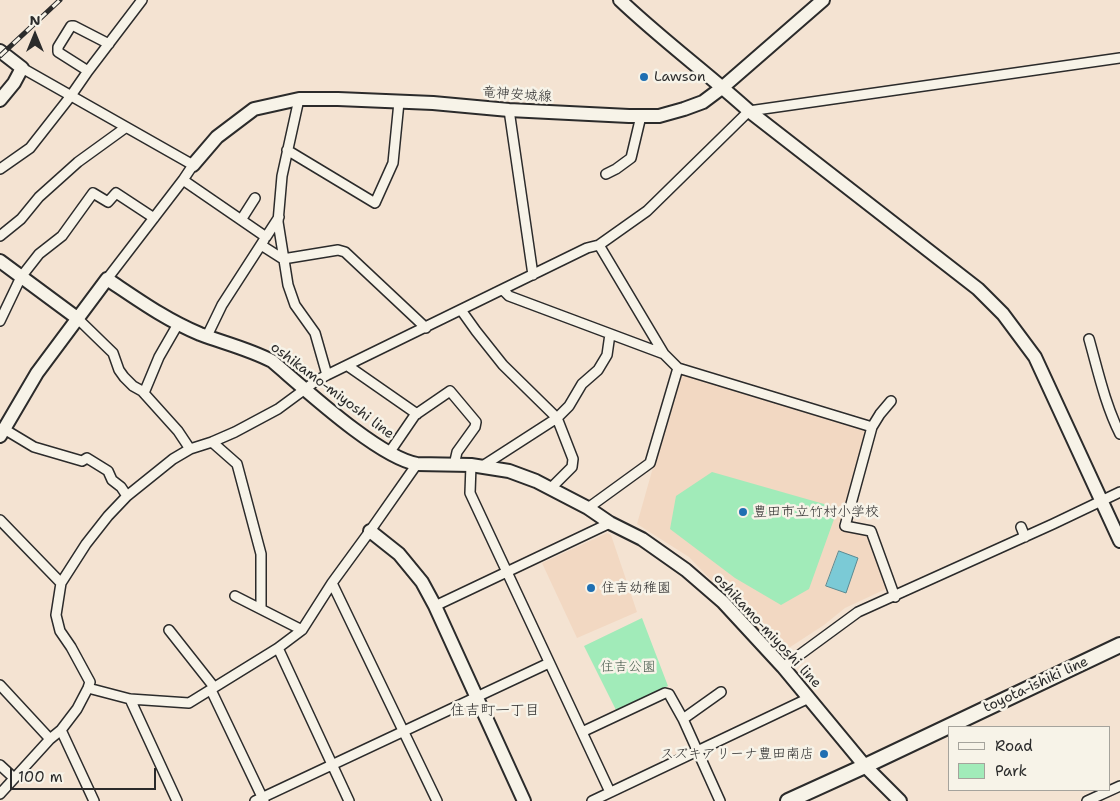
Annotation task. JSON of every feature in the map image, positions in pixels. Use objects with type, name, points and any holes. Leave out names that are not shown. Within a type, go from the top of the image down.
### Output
[{"type":"main road","name":"toyota-ishiki line","points":[[949,726],[1120,645]]},
{"type":"main road","name":"toyota-ishiki line","points":[[788,801],[803,798],[948,727]]},
{"type":"street","points":[[0,169],[30,148],[142,0]]},
{"type":"street","points":[[620,0],[653,31],[748,111],[978,289],[1003,314],[1035,357],[1120,541]]},
{"type":"street","name":"竜神安城線","points":[[192,165],[217,137],[254,109],[299,99],[338,99],[509,110],[659,116],[703,102],[723,88],[823,0]]},
{"type":"street","points":[[88,71],[58,52],[58,47],[71,26],[109,44]]},
{"type":"street","points":[[0,50],[22,68],[70,97],[192,165],[183,180],[37,373],[2,433],[34,448],[82,461],[87,458],[108,471],[112,480],[121,486],[127,496]]},
{"type":"street","points":[[0,794],[61,730],[77,708],[90,682],[60,631],[56,615],[60,583],[86,544],[108,516],[127,496],[173,459],[190,449],[236,432],[278,409],[327,375],[587,248],[599,245],[647,211],[748,111],[1120,58]]},
{"type":"street","points":[[0,100],[14,83],[22,68]]},
{"type":"street","points":[[299,99],[282,176],[279,217],[283,259],[288,285],[295,304],[315,332],[327,375]]},
{"type":"street","points":[[287,150],[375,204],[393,163],[399,102]]},
{"type":"street","points":[[509,110],[533,275]]},
{"type":"street","points":[[606,174],[616,170],[631,158],[641,116]]},
{"type":"street","points":[[0,236],[21,219],[39,197],[78,162],[125,128]]},
{"type":"street","points":[[183,180],[241,220],[283,259]]},
{"type":"street","points":[[0,321],[21,277],[39,254],[62,236],[93,193],[108,202],[116,193],[154,218]]},
{"type":"street","points":[[241,220],[255,198]]},
{"type":"street","points":[[207,336],[222,305],[279,217]]},
{"type":"street","points":[[599,245],[664,354],[678,368],[872,427]]},
{"type":"street","points":[[283,259],[338,250],[345,252],[426,328]]},
{"type":"street","points":[[0,261],[77,318],[113,353],[119,370],[124,377],[144,393],[178,431],[190,449]]},
{"type":"street","name":"oshikamo-miyoshi line","points":[[107,279],[165,318],[272,361],[358,431],[389,452],[408,462],[417,464],[454,464],[508,471],[536,482],[588,508],[610,523],[642,539],[686,570],[723,602],[810,698],[865,766],[900,801]]},
{"type":"street","points":[[503,290],[509,296],[664,354]]},
{"type":"street","points":[[461,310],[503,365],[557,418],[574,459],[572,467],[550,489]]},
{"type":"street","points":[[144,393],[159,357],[178,324]]},
{"type":"street","points":[[610,334],[607,355],[598,370],[582,384],[569,406],[557,418],[476,466],[470,493],[610,792]]},
{"type":"street","points":[[1090,339],[1114,423],[1120,434]]},
{"type":"street","points":[[348,366],[417,414]]},
{"type":"street","points":[[588,508],[650,463],[678,368]]},
{"type":"street","points":[[389,452],[417,414],[450,392],[476,422],[475,427],[457,452],[454,464]]},
{"type":"street","points":[[891,401],[872,427],[845,526],[871,531],[895,597]]},
{"type":"street","points":[[212,442],[237,464],[261,554],[261,608]]},
{"type":"street","points":[[88,688],[130,699],[189,703],[278,648],[302,630],[332,583],[417,464]]},
{"type":"street","points":[[783,667],[858,612],[895,597],[1120,492]]},
{"type":"street","points":[[0,520],[60,583]]},
{"type":"street","points":[[435,606],[610,523]]},
{"type":"street","points":[[1021,527],[1025,537]]},
{"type":"street","points":[[370,531],[399,554],[422,582],[435,606],[524,801]]},
{"type":"street","points":[[332,583],[437,801]]},
{"type":"street","points":[[234,596],[302,630]]},
{"type":"street","points":[[170,630],[213,688],[260,800],[332,764],[549,663]]},
{"type":"street","points":[[278,648],[349,801]]},
{"type":"street","points":[[0,685],[50,740]]},
{"type":"street","points":[[683,719],[721,692]]},
{"type":"street","points":[[582,732],[665,693],[669,694],[683,719],[720,801]]},
{"type":"street","points":[[592,801],[810,698]]},
{"type":"street","points":[[130,699],[177,801]]},
{"type":"street","points":[[61,730],[92,800]]},
{"type":"street","points":[[0,765],[14,778]]},
{"type":"street","points":[[1087,801],[1109,791]]},
{"type":"shaded area","name":"豊田市立竹村小学校","points":[[680,372],[867,430],[850,500],[840,528],[866,533],[870,537],[888,588],[845,608],[824,625],[781,653],[689,557],[637,524]]},
{"type":"shaded area","name":"住吉幼稚園","points":[[607,533],[611,535],[637,612],[577,638],[542,563]]},
{"type":"green space","points":[[712,472],[838,508],[809,589],[781,605],[735,578],[670,529],[676,496]]},
{"type":"green space","name":"住吉公園","points":[[642,618],[668,686],[616,710],[584,646]]},
{"type":"water","points":[[839,551],[858,558],[846,593],[826,586]]},
{"type":"railway","points":[[0,56],[60,0]]},
{"type":"place","name":"Lawson","points":[[644,77]]},
{"type":"place","name":"豊田市立竹村小学校","points":[[743,512]]},
{"type":"place","name":"住吉幼稚園","points":[[591,588]]},
{"type":"place","name":"スズキアリーナ豊田南店","points":[[824,754]]},
{"type":"district","name":"住吉町一丁目","points":[[495,711]]}]
